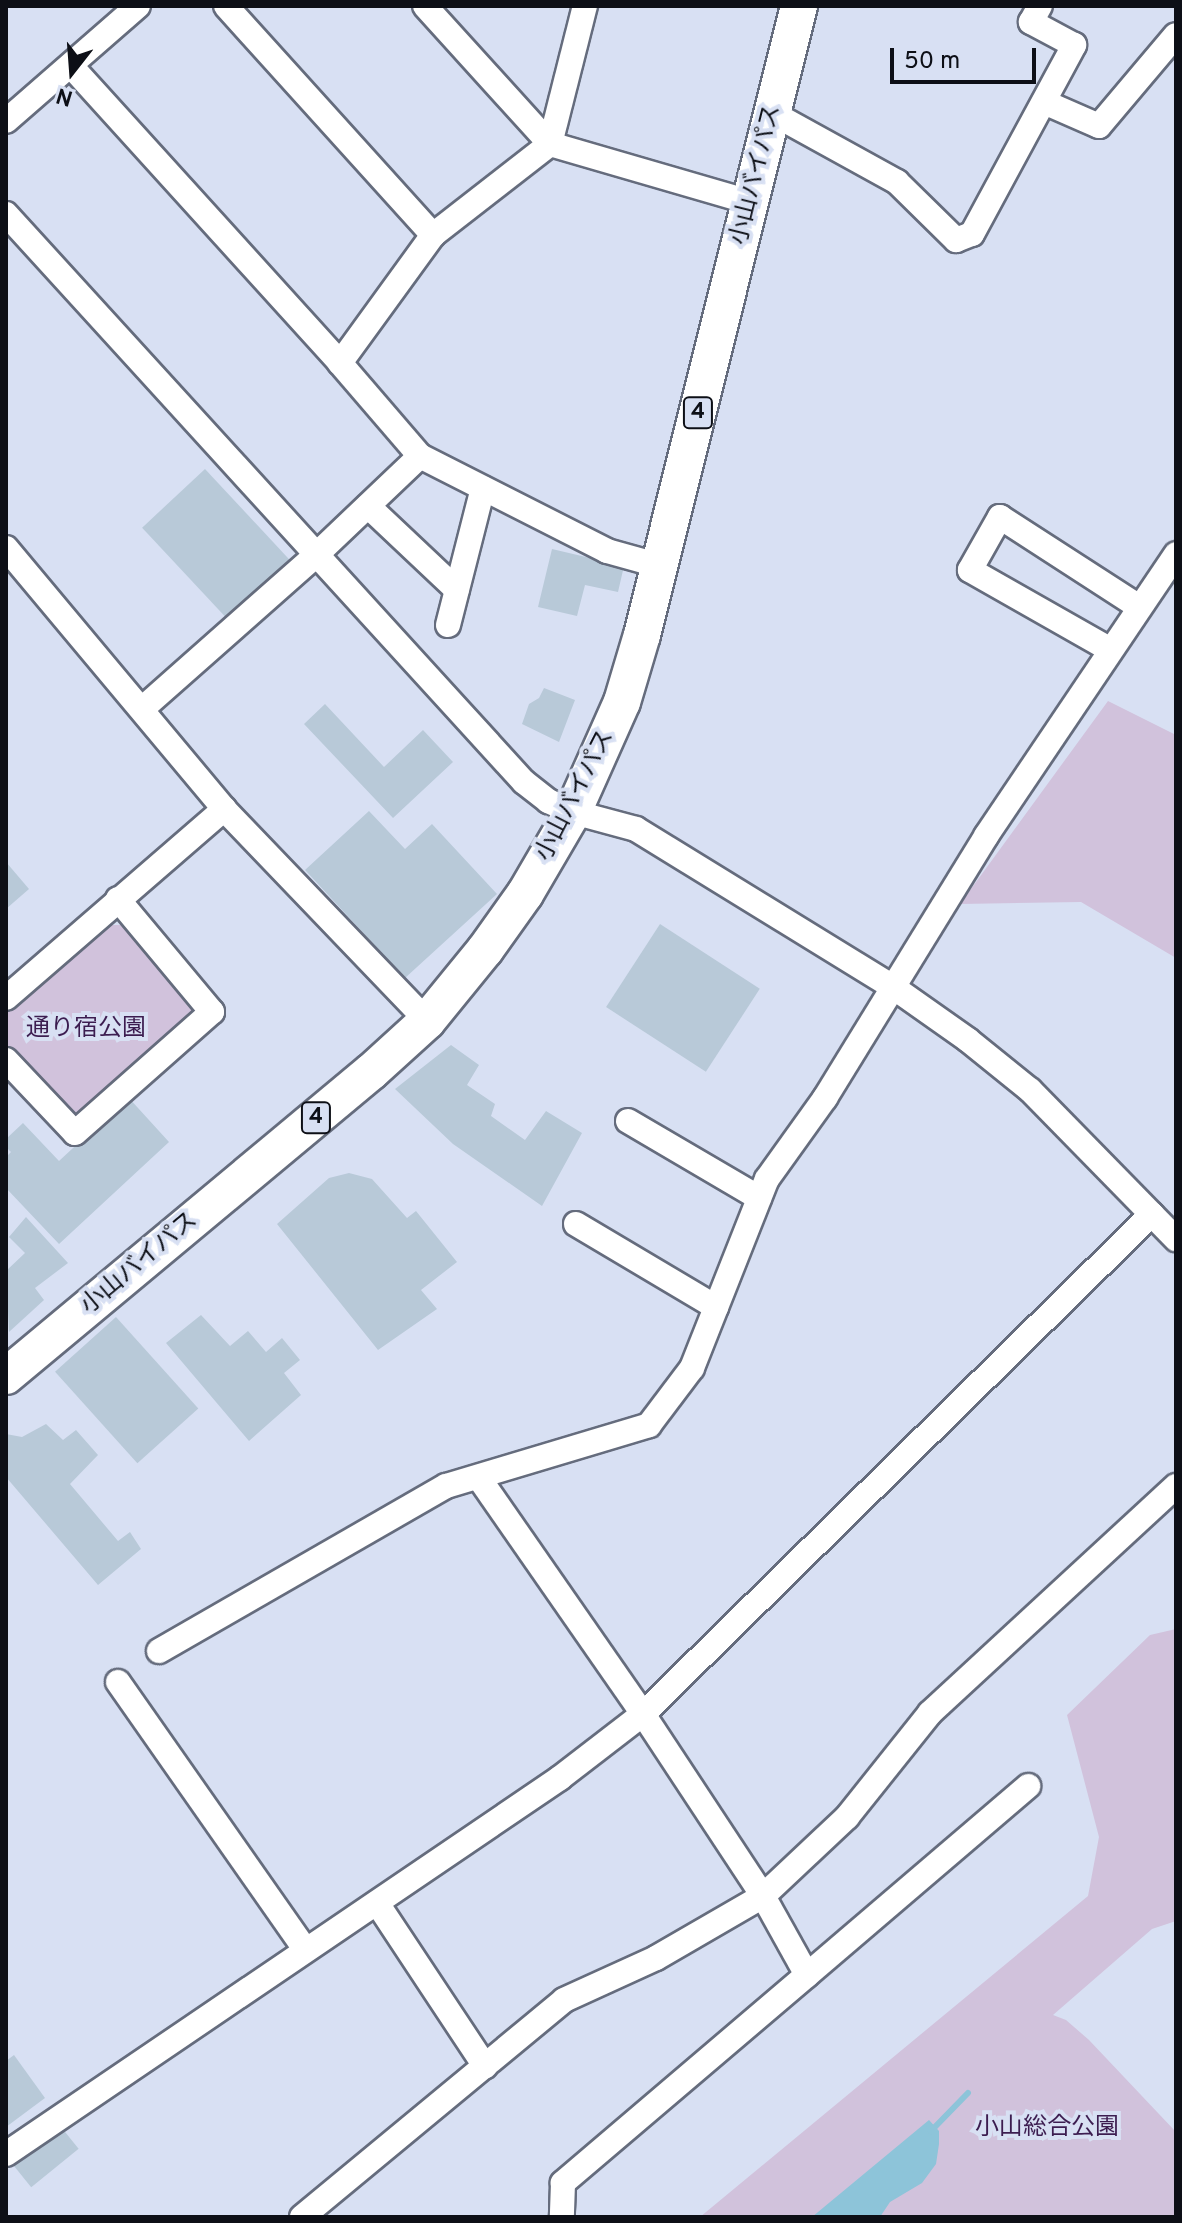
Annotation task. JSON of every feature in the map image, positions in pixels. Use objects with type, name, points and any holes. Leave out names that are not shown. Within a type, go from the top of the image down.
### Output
[{"type":"highway","name":"小山バイパス","points":[[6,1376],[371,1072],[427,1021],[459,985],[509,917],[573,812],[622,702],[661,566],[799,6]]},
{"type":"street","points":[[6,121],[138,6]]},
{"type":"street","points":[[226,6],[433,235]]},
{"type":"street","points":[[425,6],[550,144],[750,202]]},
{"type":"street","points":[[772,113],[897,182],[956,240],[972,234],[1074,45],[1031,22],[1040,6]]},
{"type":"street","points":[[340,363],[433,235],[550,144],[583,8]]},
{"type":"street","points":[[1044,102],[1099,126],[1176,35]]},
{"type":"street","points":[[71,66],[340,363],[420,456],[607,551],[661,566]]},
{"type":"street","points":[[6,214],[524,782],[548,801],[573,812],[636,829],[893,987],[968,1040],[1030,1090],[1176,1239]]},
{"type":"street","points":[[142,709],[315,556],[420,456]]},
{"type":"street","points":[[448,625],[483,488]]},
{"type":"street","points":[[368,506],[457,590]]},
{"type":"street","points":[[1109,649],[970,570],[1000,517],[1139,607]]},
{"type":"street","points":[[6,548],[224,809],[427,1021]]},
{"type":"street","points":[[159,1651],[446,1486],[649,1425],[692,1368],[767,1179],[825,1098],[986,836],[1109,649],[1176,554]]},
{"type":"street","points":[[6,998],[224,809]]},
{"type":"street","points":[[6,1060],[75,1133],[212,1012],[118,899]]},
{"type":"street","points":[[628,1121],[759,1198]]},
{"type":"street","points":[[6,2154],[560,1778],[643,1714],[1152,1214]]},
{"type":"street","points":[[576,1224],[716,1307]]},
{"type":"street","points":[[479,1478],[643,1714],[763,1896],[807,1975]]},
{"type":"street","points":[[302,2217],[564,2000],[656,1958],[763,1896],[847,1817],[930,1713],[1176,1486]]},
{"type":"street","points":[[118,1682],[305,1949]]},
{"type":"street","points":[[562,2217],[563,2183],[1028,1786]]},
{"type":"street","points":[[377,1903],[485,2066]]},
{"type":"green space","points":[[1108,701],[1176,735],[1176,958],[1081,902],[960,904]]},
{"type":"green space","name":"通り宿公園","points":[[106,925],[121,925],[195,1004],[196,1016],[82,1122],[6,1055],[6,1011]]},
{"type":"green space","name":"小山総合公園","points":[[1176,1629],[1176,1921],[1152,1929],[1053,2015],[1066,2020],[1089,2040],[1176,2132],[1176,2217],[700,2217],[1088,1896],[1099,1837],[1067,1715],[1150,1635]]},
{"type":"water","points":[[929,2120],[939,2131],[939,2144],[936,2164],[922,2183],[890,2202],[880,2217],[812,2217]]},
{"type":"building","points":[[205,469],[290,560],[227,619],[142,528]]},
{"type":"building","points":[[552,549],[624,566],[618,592],[585,585],[577,616],[538,607]]},
{"type":"building","points":[[544,688],[575,700],[559,742],[522,724],[529,704],[539,698]]},
{"type":"building","points":[[325,704],[384,767],[423,730],[453,762],[393,818],[304,724]]},
{"type":"building","points":[[369,811],[405,849],[432,824],[497,894],[405,978],[305,870]]},
{"type":"building","points":[[6,862],[29,889],[6,909]]},
{"type":"building","points":[[660,924],[760,989],[706,1072],[606,1007]]},
{"type":"building","points":[[451,1045],[479,1065],[467,1085],[495,1104],[491,1116],[525,1140],[546,1111],[582,1133],[542,1206],[453,1144],[395,1089]]},
{"type":"building","points":[[128,1097],[169,1142],[59,1244],[6,1188],[6,1157],[11,1152],[6,1147],[6,1139],[23,1123],[59,1161]]},
{"type":"building","points":[[349,1173],[372,1179],[407,1218],[416,1211],[457,1262],[421,1290],[437,1309],[378,1350],[277,1224],[329,1178]]},
{"type":"building","points":[[26,1217],[68,1263],[35,1288],[44,1300],[9,1332],[6,1271],[25,1253],[9,1237]]},
{"type":"building","points":[[201,1315],[230,1346],[248,1331],[266,1352],[282,1338],[300,1360],[284,1373],[301,1395],[249,1441],[166,1343]]},
{"type":"building","points":[[116,1317],[198,1408],[137,1463],[55,1372]]},
{"type":"building","points":[[46,1424],[63,1440],[76,1430],[98,1455],[70,1484],[118,1541],[130,1532],[141,1549],[98,1585],[6,1477],[6,1434],[22,1437]]},
{"type":"building","points":[[14,2055],[45,2098],[6,2127],[6,2061]]},
{"type":"building","points":[[61,2127],[79,2149],[31,2187],[14,2165]]},
{"type":"waterway","points":[[931,2131],[968,2093]]}]
